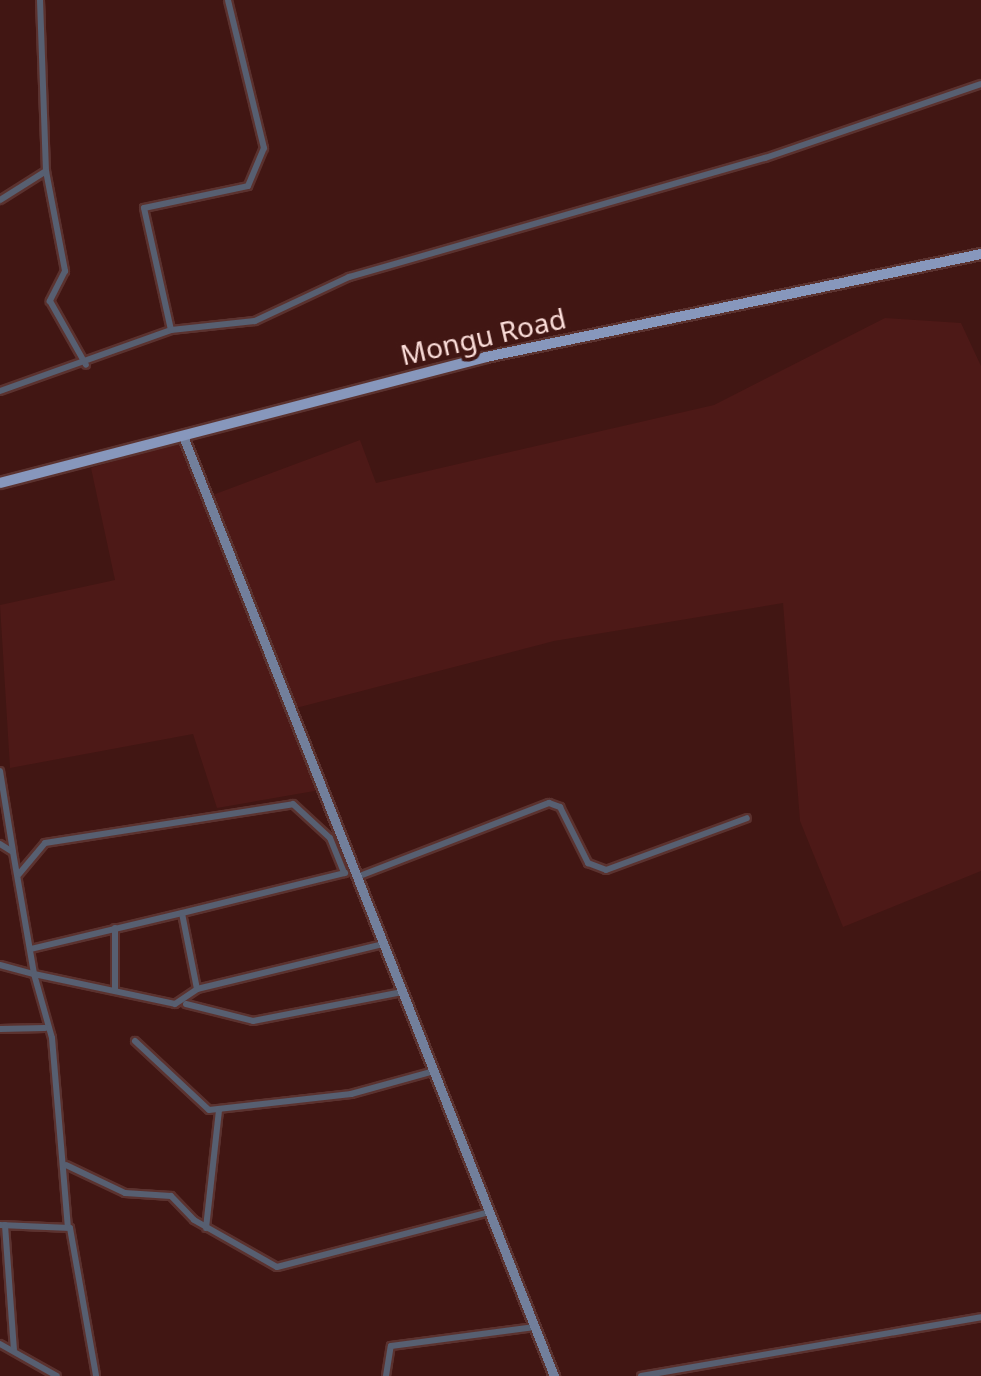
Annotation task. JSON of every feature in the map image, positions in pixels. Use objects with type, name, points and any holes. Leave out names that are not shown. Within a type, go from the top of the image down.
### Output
[{"type":"main road","name":"Mongu Road","points":[[0,483],[539,344],[981,254]]},
{"type":"street","points":[[40,0],[46,171],[65,272],[50,301],[86,365]]},
{"type":"street","points":[[171,330],[144,208],[248,186],[264,148],[228,0]]},
{"type":"street","points":[[0,390],[86,365],[171,330],[255,322],[349,277],[765,158],[981,84]]},
{"type":"street","points":[[0,200],[46,171]]},
{"type":"street","points":[[182,436],[554,1376]]},
{"type":"street","points":[[0,770],[34,974],[45,1028],[58,1065],[68,1227],[96,1376]]},
{"type":"street","points":[[31,949],[352,873],[549,803],[560,806],[588,863],[606,870],[747,818]]},
{"type":"street","points":[[17,878],[45,844],[293,804],[330,838],[352,873]]},
{"type":"street","points":[[0,844],[13,852]]},
{"type":"street","points":[[182,913],[196,989]]},
{"type":"street","points":[[114,992],[115,928]]},
{"type":"street","points":[[186,1004],[196,989],[384,944]]},
{"type":"street","points":[[0,965],[253,1021],[402,992]]},
{"type":"street","points":[[0,1028],[45,1028]]},
{"type":"street","points":[[135,1040],[188,1098],[218,1110],[352,1094],[435,1070]]},
{"type":"street","points":[[206,1228],[218,1110]]},
{"type":"street","points":[[66,1165],[124,1193],[164,1193],[206,1228],[288,1268],[489,1212]]},
{"type":"street","points":[[14,1350],[2,1225],[68,1227]]},
{"type":"street","points":[[641,1376],[981,1317]]},
{"type":"street","points":[[386,1376],[391,1346],[535,1327]]},
{"type":"street","points":[[0,1344],[57,1376]]},
{"type":"shaded area","points":[[885,318],[961,323],[981,366],[981,871],[843,927],[800,821],[783,603],[554,641],[296,708],[326,789],[217,808],[193,734],[10,768],[0,605],[115,580],[91,468],[179,441],[202,499],[360,440],[376,483],[714,405]]}]
